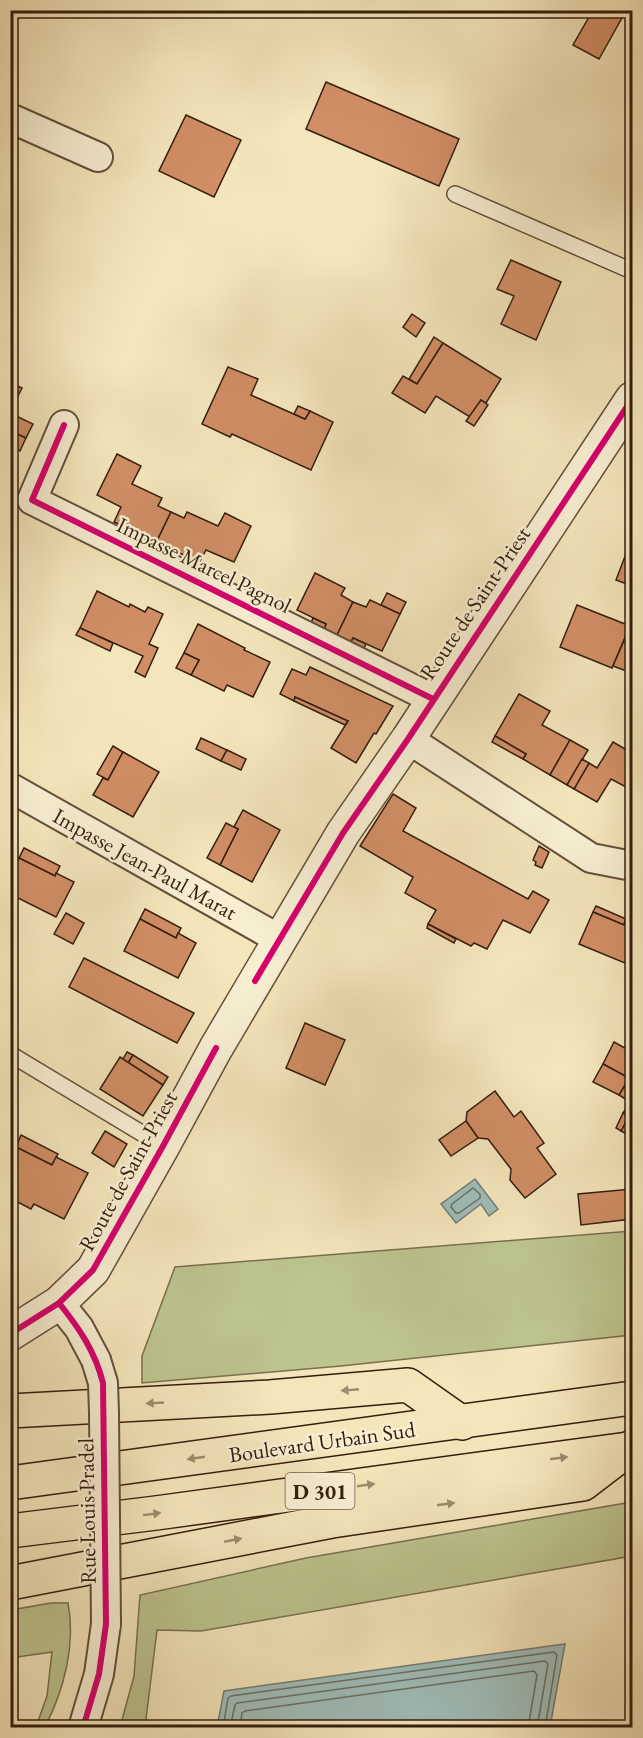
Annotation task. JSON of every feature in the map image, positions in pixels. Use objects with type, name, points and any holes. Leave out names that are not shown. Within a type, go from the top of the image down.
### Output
[{"type":"highway","points":[[10,1410],[270,1397],[408,1385],[462,1423]]},
{"type":"highway","name":"Boulevard Urbain Sud","points":[[10,1483],[633,1398]]},
{"type":"highway","points":[[10,1583],[332,1521],[583,1484],[631,1448]]},
{"type":"highway","name":"D 301","points":[[10,1531],[631,1448]]},
{"type":"street","points":[[10,118],[99,157]]},
{"type":"street","name":"Route de Saint-Priest","points":[[10,1334],[59,1303],[93,1270],[216,1048],[343,833],[408,739],[633,399]]},
{"type":"street","name":"Impasse Marcel Pagnol","points":[[64,425],[32,500],[433,699]]},
{"type":"street","points":[[408,739],[591,858],[633,866]]},
{"type":"street","name":"Impasse Jean-Paul Marat","points":[[11,789],[279,939]]},
{"type":"street","name":"Rue Louis Pradel","points":[[59,1303],[79,1328],[96,1360],[103,1383],[106,1624],[99,1674],[82,1728]]},
{"type":"lane","points":[[456,194],[633,271]]},
{"type":"lane","points":[[10,1054],[163,1146]]},
{"type":"green space","points":[[632,1231],[632,1335],[341,1366],[142,1383],[142,1356],[175,1267]]},
{"type":"green space","points":[[632,1502],[632,1556],[201,1631],[157,1630],[145,1727],[120,1727],[134,1676],[140,1595],[306,1558]]},
{"type":"green space","points":[[51,1603],[68,1603],[69,1650],[63,1682],[52,1713],[45,1727],[36,1727],[47,1696],[52,1652],[11,1658],[11,1610]]},
{"type":"water","points":[[475,1179],[498,1209],[489,1216],[481,1204],[456,1223],[441,1204]]},
{"type":"water","points":[[565,1644],[550,1727],[217,1727],[224,1691]]},
{"type":"building","points":[[593,10],[611,10],[623,16],[599,59],[573,45]]},
{"type":"building","points":[[326,82],[459,139],[439,186],[306,129]]},
{"type":"building","points":[[186,115],[241,140],[214,197],[159,171]]},
{"type":"building","points":[[511,260],[561,282],[536,340],[501,324],[514,296],[497,289]]},
{"type":"building","points":[[412,314],[425,323],[416,337],[403,327]]},
{"type":"building","points":[[434,337],[443,343],[417,384],[409,379]]},
{"type":"building","points":[[443,343],[501,379],[486,403],[481,400],[470,417],[436,396],[425,413],[392,393],[403,376],[417,384]]},
{"type":"building","points":[[228,367],[258,379],[251,395],[305,419],[310,411],[333,422],[311,470],[232,434],[230,437],[202,424]]},
{"type":"building","points":[[10,383],[22,388],[18,396],[10,392]]},
{"type":"building","points":[[10,392],[18,396],[10,411]]},
{"type":"building","points":[[481,400],[488,405],[474,426],[466,421]]},
{"type":"building","points":[[298,406],[310,411],[305,419],[294,414]]},
{"type":"building","points":[[10,413],[33,424],[26,438],[10,431]]},
{"type":"building","points":[[10,431],[26,438],[20,451],[10,446]]},
{"type":"building","points":[[117,454],[141,466],[132,484],[162,498],[158,506],[171,512],[154,547],[141,541],[144,535],[114,522],[121,507],[97,495]]},
{"type":"building","points":[[171,512],[184,518],[187,512],[218,526],[225,513],[251,526],[234,562],[206,550],[199,563],[170,548],[167,553],[154,547]]},
{"type":"building","points":[[632,538],[632,586],[616,580]]},
{"type":"building","points":[[315,573],[345,588],[341,595],[353,602],[337,635],[324,629],[326,624],[297,610]]},
{"type":"building","points":[[97,591],[129,607],[130,604],[145,612],[148,607],[163,614],[149,644],[158,648],[145,677],[135,672],[143,656],[80,628]]},
{"type":"building","points":[[387,593],[406,602],[400,614],[381,605]]},
{"type":"building","points":[[370,600],[400,614],[382,651],[353,638],[351,642],[337,635],[353,602],[366,607]]},
{"type":"building","points":[[577,605],[630,626],[612,668],[560,647]]},
{"type":"building","points":[[313,618],[326,624],[324,629],[311,623]]},
{"type":"building","points":[[198,624],[270,662],[253,697],[227,685],[224,691],[191,675],[199,660],[184,653]]},
{"type":"building","points":[[80,628],[113,643],[110,651],[76,635]]},
{"type":"building","points":[[629,629],[632,630],[632,663],[629,672],[613,666]]},
{"type":"building","points":[[353,638],[366,644],[364,648],[351,642]]},
{"type":"building","points":[[184,653],[199,660],[191,675],[176,668]]},
{"type":"building","points":[[310,667],[393,706],[356,763],[331,748],[348,721],[295,697],[294,701],[280,694],[292,669],[306,675]]},
{"type":"building","points":[[519,694],[550,711],[542,725],[570,740],[550,775],[523,759],[526,754],[495,736]]},
{"type":"building","points":[[295,697],[348,721],[345,725],[294,701]]},
{"type":"building","points":[[495,736],[526,754],[523,759],[492,742]]},
{"type":"building","points":[[201,738],[227,750],[221,761],[196,749]]},
{"type":"building","points":[[570,740],[588,750],[567,785],[550,775]]},
{"type":"building","points":[[613,742],[632,753],[632,785],[628,783],[626,787],[611,779],[597,802],[574,789],[589,763],[597,768]]},
{"type":"building","points":[[113,746],[123,752],[108,780],[97,774]]},
{"type":"building","points":[[227,750],[246,759],[241,770],[221,761]]},
{"type":"building","points":[[123,752],[159,772],[133,817],[93,795],[103,778],[108,780]]},
{"type":"building","points":[[582,759],[589,763],[574,789],[567,785]]},
{"type":"building","points":[[393,794],[416,808],[403,831],[528,899],[533,891],[549,900],[530,933],[503,920],[487,949],[474,943],[471,946],[428,924],[436,910],[405,893],[413,877],[360,846]]},
{"type":"building","points":[[243,810],[280,830],[252,882],[220,865],[238,829],[234,827]]},
{"type":"building","points":[[226,823],[238,829],[220,865],[207,858]]},
{"type":"building","points":[[539,846],[549,852],[542,868],[535,865],[536,862],[533,860]]},
{"type":"building","points":[[24,848],[60,866],[55,876],[19,858]]},
{"type":"building","points":[[19,858],[55,876],[56,873],[74,882],[56,917],[10,894],[10,874]]},
{"type":"building","points":[[596,906],[626,919],[624,925],[593,912]]},
{"type":"building","points":[[145,909],[181,928],[176,938],[140,919]]},
{"type":"building","points":[[593,912],[624,925],[625,921],[632,924],[632,966],[579,944]]},
{"type":"building","points":[[66,913],[84,923],[73,944],[54,934]]},
{"type":"building","points":[[140,919],[176,938],[178,933],[196,943],[178,978],[124,951]]},
{"type":"building","points":[[428,924],[456,939],[454,943],[427,928]]},
{"type":"building","points":[[84,958],[194,1013],[177,1043],[69,987]]},
{"type":"building","points":[[305,1023],[345,1040],[325,1085],[286,1068]]},
{"type":"building","points":[[614,1042],[632,1052],[632,1137],[621,1131],[629,1116],[623,1113],[630,1102],[619,1095],[629,1078],[603,1064]]},
{"type":"building","points":[[127,1052],[133,1055],[128,1063],[123,1059]]},
{"type":"building","points":[[133,1055],[168,1077],[163,1085],[128,1063]]},
{"type":"building","points":[[120,1057],[163,1085],[143,1116],[100,1089]]},
{"type":"building","points":[[603,1064],[629,1078],[619,1095],[593,1082]]},
{"type":"building","points":[[495,1091],[514,1117],[521,1111],[544,1143],[537,1148],[556,1174],[525,1198],[510,1180],[511,1169],[488,1139],[478,1138],[466,1121],[467,1112]]},
{"type":"building","points":[[623,1113],[629,1116],[621,1131],[616,1128]]},
{"type":"building","points":[[466,1121],[478,1138],[451,1156],[439,1140]]},
{"type":"building","points":[[105,1131],[127,1144],[114,1167],[92,1153]]},
{"type":"building","points":[[21,1135],[58,1154],[52,1165],[16,1147]]},
{"type":"building","points":[[16,1147],[52,1165],[56,1157],[88,1173],[64,1219],[34,1204],[31,1209],[10,1198],[10,1175],[15,1167],[10,1165],[10,1159]]},
{"type":"building","points":[[632,1189],[632,1219],[581,1225],[578,1194]]},
{"type":"cycle path","points":[[255,981],[343,833],[408,739],[632,399]]},
{"type":"cycle path","points":[[64,425],[32,500],[433,699]]},
{"type":"cycle path","points":[[10,1334],[59,1303],[93,1270],[216,1048]]},
{"type":"cycle path","points":[[59,1303],[86,1340],[103,1383],[106,1624],[99,1674],[83,1728]]}]
